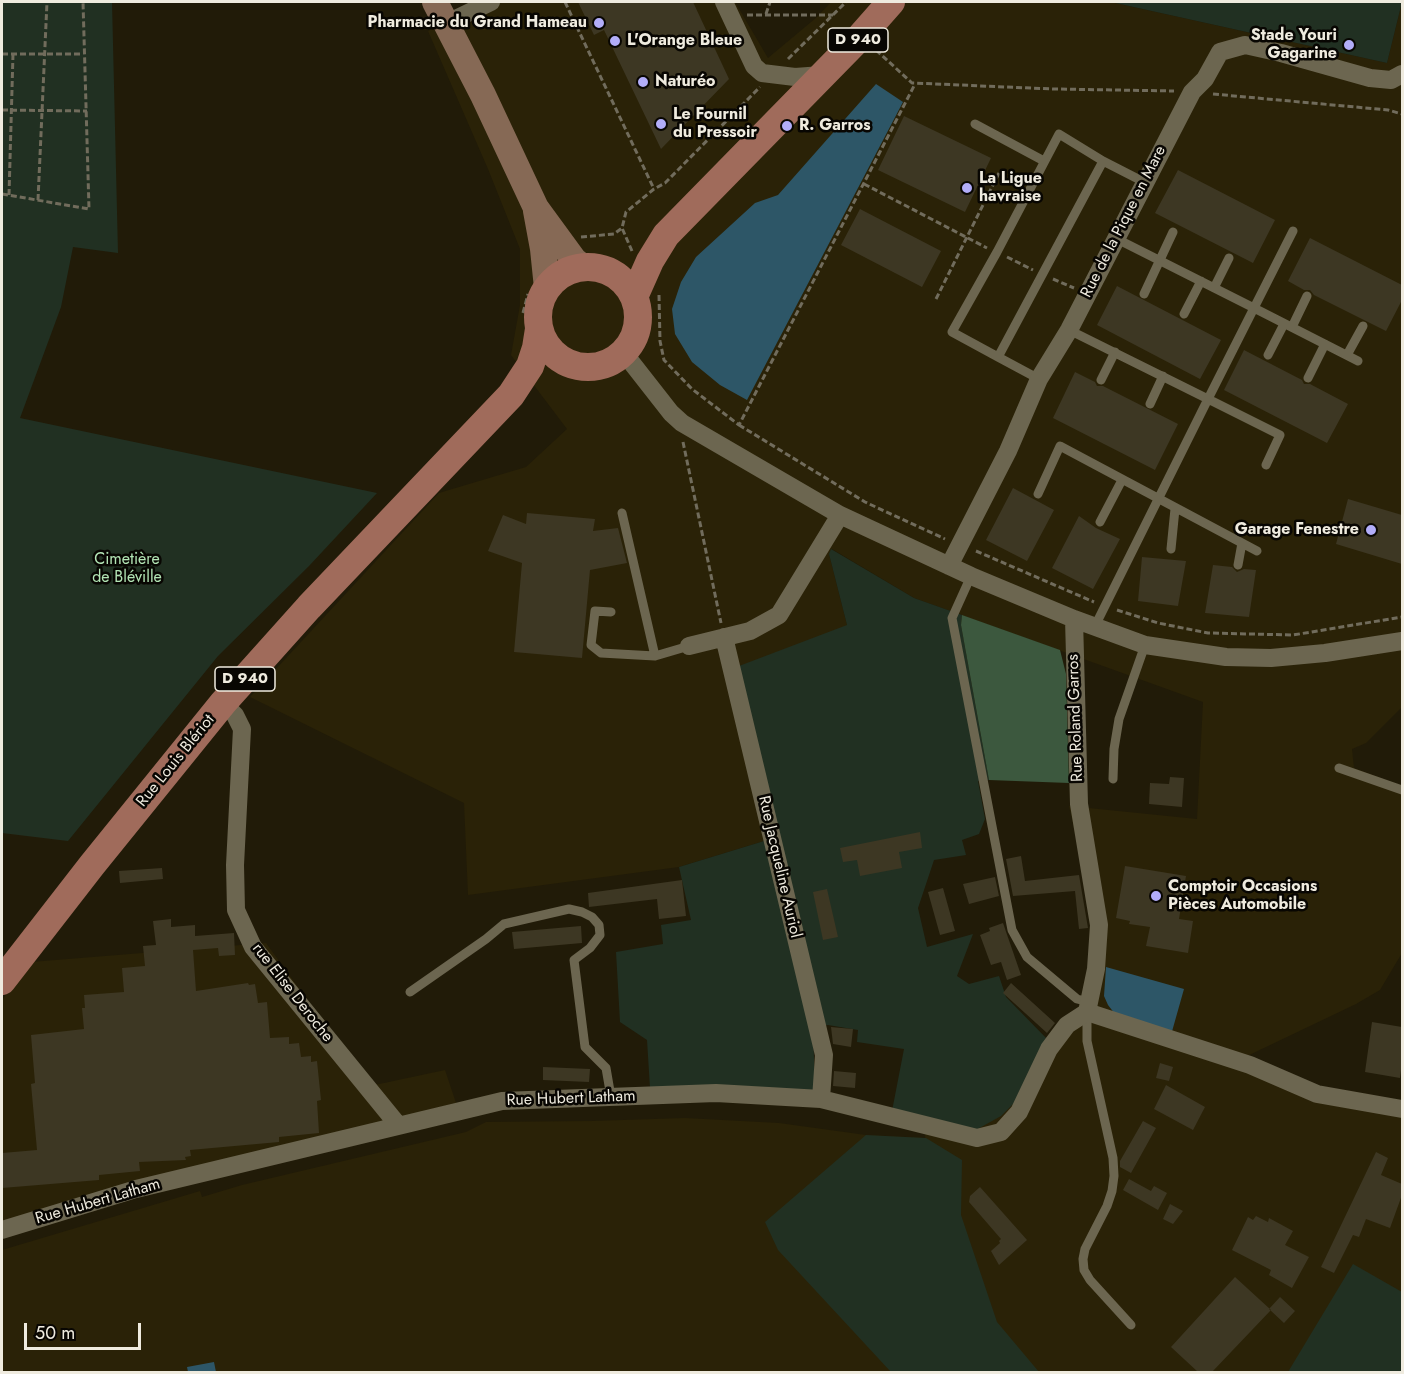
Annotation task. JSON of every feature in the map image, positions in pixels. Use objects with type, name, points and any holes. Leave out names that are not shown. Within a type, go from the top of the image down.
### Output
[{"type":"main road","name":"D 940","points":[[647,291],[650,261],[666,235],[861,36],[891,2]]},
{"type":"main road","points":[[440,13],[483,95],[536,208],[574,260],[647,291],[634,338],[624,353],[611,362],[597,367],[581,367],[566,362],[553,353],[544,342],[539,329],[538,315],[547,288],[557,278],[569,270],[592,268]]},
{"type":"main road","points":[[536,208],[547,288]]},
{"type":"main road","name":"D 940","points":[[592,268],[641,251],[666,235]]},
{"type":"main road","name":"Rue Louis Blériot","points":[[2,981],[223,703],[309,607],[511,395],[530,366],[539,329]]},
{"type":"main road","name":"Rue Louis Blériot","points":[[511,395],[566,362]]},
{"type":"street","points":[[440,13],[491,2]]},
{"type":"street","points":[[727,8],[754,66],[762,73],[795,77],[822,75]]},
{"type":"street","name":"Rue de la Pique en Mare","points":[[949,566],[1008,451],[1039,379],[1069,330],[1086,293],[1192,92],[1204,79],[1220,52],[1245,45],[1370,78],[1391,80],[1402,74]]},
{"type":"street","points":[[624,353],[671,414],[682,423],[840,515],[971,576],[1074,619],[1145,645],[1226,657],[1271,658],[1325,653],[1402,641]]},
{"type":"street","points":[[689,646],[750,631],[779,615],[840,515]]},
{"type":"street","name":"Rue Roland Garros","points":[[1074,619],[1079,804],[1099,925],[1096,969],[1088,1007]]},
{"type":"street","name":"Rue Jacqueline Auriol","points":[[724,637],[824,1055],[821,1099]]},
{"type":"street","name":"rue Elise Deroche","points":[[223,703],[235,715],[242,729],[236,910],[253,947],[399,1125]]},
{"type":"street","points":[[1088,1007],[1250,1065],[1317,1094],[1402,1109]]},
{"type":"street","name":"Rue Hubert Latham","points":[[2,1230],[136,1190],[501,1101],[716,1093],[821,1099],[977,1138],[1001,1132],[1019,1112],[1049,1049],[1067,1025],[1088,1007]]},
{"type":"lane","points":[[975,124],[1044,161]]},
{"type":"lane","points":[[1039,379],[952,332],[1059,134],[1103,161],[1144,182]]},
{"type":"lane","points":[[998,357],[1103,161]]},
{"type":"lane","points":[[1095,626],[1293,231]]},
{"type":"lane","points":[[1144,294],[1173,232]]},
{"type":"lane","points":[[1115,238],[1358,361]]},
{"type":"lane","points":[[1214,288],[1229,258]]},
{"type":"lane","points":[[1184,314],[1201,282]]},
{"type":"lane","points":[[1268,355],[1307,296]]},
{"type":"lane","points":[[1347,355],[1363,326]]},
{"type":"lane","points":[[1069,330],[1280,435],[1266,465]]},
{"type":"lane","points":[[1308,378],[1325,344]]},
{"type":"lane","points":[[1101,380],[1115,352]]},
{"type":"lane","points":[[1150,404],[1163,376]]},
{"type":"lane","points":[[1038,494],[1060,446],[1257,551]]},
{"type":"lane","points":[[1100,522],[1122,480]]},
{"type":"lane","points":[[1171,549],[1175,508]]},
{"type":"lane","points":[[622,513],[655,656]]},
{"type":"lane","points":[[1238,565],[1242,543]]},
{"type":"lane","points":[[971,576],[952,618],[1012,930],[1027,957],[1088,1007],[1088,1041],[1113,1158],[1112,1191],[1085,1250],[1084,1270],[1090,1280],[1131,1325]]},
{"type":"lane","points":[[611,612],[595,611],[591,645],[601,653],[655,656],[689,646]]},
{"type":"lane","points":[[1113,779],[1114,749],[1119,719],[1145,645]]},
{"type":"lane","points":[[1339,768],[1402,790]]},
{"type":"lane","points":[[410,992],[504,924],[569,909],[592,917],[599,925],[600,935],[590,948],[574,960],[585,1047],[606,1068],[611,1097]]},
{"type":"path","points":[[38,200],[47,2]]},
{"type":"path","points":[[2,194],[89,209],[83,2]]},
{"type":"path","points":[[565,2],[654,189]]},
{"type":"path","points":[[766,15],[770,2]]},
{"type":"path","points":[[781,66],[846,2]]},
{"type":"path","points":[[727,8],[766,15],[834,15]]},
{"type":"path","points":[[861,36],[915,84],[1192,92],[1388,110],[1402,114]]},
{"type":"path","points":[[2,54],[83,54]]},
{"type":"path","points":[[9,195],[13,54]]},
{"type":"path","points":[[629,244],[622,228],[626,212],[665,183],[766,81]]},
{"type":"path","points":[[739,426],[915,84]]},
{"type":"path","points":[[2,110],[87,111]]},
{"type":"path","points":[[936,299],[999,173]]},
{"type":"path","points":[[864,184],[1042,275],[1086,293]]},
{"type":"path","points":[[647,291],[664,360],[692,388],[739,426],[865,502],[959,544],[1105,606],[1158,623],[1208,633],[1293,635],[1402,617]]},
{"type":"path","points":[[682,423],[684,449],[724,637]]},
{"type":"shaded area","points":[[489,2],[735,2],[768,58],[817,17],[831,2],[1111,2],[1387,63],[1402,2],[1402,707],[1366,743],[1352,749],[1354,768],[1402,786],[1402,953],[1380,990],[1356,1004],[1243,1058],[1287,1077],[1337,1092],[1402,1103],[1402,1372],[2,1372],[2,1250],[200,1191],[202,1197],[242,1185],[466,1132],[486,1122],[685,1118],[779,1123],[866,1135],[925,1138],[926,1121],[955,1129],[1077,1011],[1093,961],[1093,936],[1083,868],[1069,806],[1197,819],[1203,702],[914,598],[832,549],[829,554],[847,625],[764,841],[679,867],[468,895],[464,803],[250,697],[439,493],[526,467],[567,429],[511,355],[520,305],[520,249],[428,31]]},
{"type":"shaded area","points":[[266,943],[370,1086],[445,1070],[456,1103],[2,1222],[2,1000],[31,962]]},
{"type":"green space","name":"Cimetière de Bléville","points":[[2,2],[112,2],[118,253],[73,247],[61,307],[20,418],[377,493],[309,566],[218,656],[68,841],[2,833]]},
{"type":"green space","name":"Stade Youri Gagarine","points":[[1111,2],[1402,2],[1387,63]]},
{"type":"green space","points":[[831,549],[914,598],[962,615],[961,625],[989,780],[978,781],[985,819],[979,834],[962,840],[966,855],[934,860],[918,908],[927,947],[973,934],[957,976],[969,984],[999,976],[1006,997],[1049,1041],[1016,1101],[1001,1116],[974,1131],[892,1111],[904,1049],[857,1042],[858,1030],[828,1025],[813,1027],[815,1091],[650,1088],[647,1040],[620,1022],[616,952],[663,944],[661,925],[691,920],[679,867],[764,841],[739,666],[847,625],[829,554]]},
{"type":"green space","points":[[962,615],[1060,650],[1066,674],[1069,783],[989,780],[961,625]]},
{"type":"green space","points":[[866,1135],[926,1138],[962,1160],[961,1215],[997,1322],[1039,1372],[891,1372],[778,1250],[765,1222]]},
{"type":"green space","points":[[1353,1264],[1402,1292],[1402,1372],[1288,1372]]},
{"type":"water","points":[[876,84],[903,102],[747,400],[720,385],[692,362],[675,334],[672,309],[681,282],[696,257],[755,203],[778,195]]},
{"type":"water","points":[[1106,967],[1184,989],[1171,1035],[1115,1014],[1104,996]]},
{"type":"water","points":[[214,1362],[216,1372],[188,1372],[187,1367]]},
{"type":"building","points":[[578,2],[693,2],[729,79],[661,149],[604,30],[594,35]]},
{"type":"building","points":[[904,116],[991,158],[965,212],[878,170]]},
{"type":"building","points":[[1178,170],[1275,220],[1253,263],[1155,213]]},
{"type":"building","points":[[860,209],[941,251],[922,287],[841,245]]},
{"type":"building","points":[[1310,238],[1402,285],[1402,300],[1386,331],[1314,295],[1310,290],[1304,290],[1288,281]]},
{"type":"building","points":[[1117,286],[1221,340],[1200,379],[1097,325]]},
{"type":"building","points":[[1244,350],[1302,380],[1304,384],[1310,384],[1348,404],[1327,443],[1224,390]]},
{"type":"building","points":[[1075,372],[1095,382],[1097,386],[1103,386],[1178,424],[1155,470],[1053,418]]},
{"type":"building","points":[[1013,488],[1054,510],[1027,561],[986,540]]},
{"type":"building","name":"Garage Fenestre","points":[[1348,499],[1402,515],[1402,564],[1336,544]]},
{"type":"building","points":[[527,513],[595,519],[593,531],[618,528],[627,563],[590,570],[582,658],[514,652],[522,563],[488,551],[503,515],[526,524]]},
{"type":"building","points":[[1079,516],[1096,528],[1120,539],[1093,589],[1052,568]]},
{"type":"building","points":[[1142,557],[1186,561],[1178,606],[1138,601]]},
{"type":"building","points":[[1213,565],[1232,567],[1237,572],[1244,569],[1256,570],[1249,617],[1205,613]]},
{"type":"building","points":[[1170,777],[1184,778],[1182,807],[1149,804],[1150,783],[1169,784]]},
{"type":"building","points":[[920,832],[922,848],[899,852],[902,868],[860,876],[857,860],[843,862],[840,848]]},
{"type":"building","points":[[1021,856],[1025,881],[1079,875],[1088,928],[1079,929],[1075,891],[1013,896],[1006,859]]},
{"type":"building","points":[[1125,866],[1186,876],[1179,919],[1193,921],[1188,953],[1146,946],[1150,927],[1129,924],[1130,921],[1116,918]]},
{"type":"building","points":[[162,868],[163,879],[120,883],[119,871]]},
{"type":"building","points":[[995,877],[999,896],[969,904],[963,884]]},
{"type":"building","points":[[682,880],[686,916],[659,919],[657,899],[589,907],[588,893]]},
{"type":"building","points":[[943,888],[955,931],[940,935],[928,892]]},
{"type":"building","points":[[827,889],[838,937],[823,940],[813,892]]},
{"type":"building","points":[[171,919],[171,927],[195,925],[195,936],[234,933],[235,955],[219,956],[218,948],[193,950],[196,991],[248,983],[249,985],[255,984],[258,1003],[267,1002],[270,1038],[289,1037],[289,1044],[299,1043],[301,1057],[311,1056],[311,1062],[317,1061],[321,1100],[317,1101],[319,1133],[279,1137],[279,1142],[190,1150],[191,1156],[185,1157],[186,1160],[139,1162],[140,1171],[99,1175],[99,1180],[2,1188],[2,1153],[37,1150],[31,1084],[35,1083],[31,1035],[84,1029],[82,1008],[85,1008],[84,995],[124,992],[122,968],[145,966],[143,946],[156,945],[153,921]]},
{"type":"building","points":[[1003,923],[1021,975],[1007,980],[1001,962],[991,965],[980,935],[990,931],[989,928]]},
{"type":"building","points":[[581,926],[582,943],[514,949],[512,932]]},
{"type":"building","points":[[1011,983],[1055,1023],[1047,1033],[1003,993]]},
{"type":"building","points":[[1372,1022],[1402,1027],[1400,1078],[1365,1072]]},
{"type":"building","points":[[831,1027],[853,1029],[851,1047],[833,1044]]},
{"type":"building","points":[[1160,1063],[1173,1067],[1169,1081],[1156,1078]]},
{"type":"building","points":[[543,1067],[590,1069],[589,1082],[543,1080]]},
{"type":"building","points":[[834,1071],[856,1073],[855,1088],[833,1086]]},
{"type":"building","points":[[1166,1085],[1205,1107],[1193,1130],[1154,1109]]},
{"type":"building","points":[[1143,1121],[1156,1128],[1131,1173],[1120,1167],[1120,1161]]},
{"type":"building","points":[[1376,1152],[1388,1158],[1381,1175],[1402,1184],[1402,1195],[1390,1228],[1366,1219],[1359,1237],[1353,1235],[1334,1273],[1321,1267]]},
{"type":"building","points":[[1129,1179],[1151,1191],[1154,1186],[1167,1193],[1158,1210],[1123,1190]]},
{"type":"building","points":[[980,1187],[1027,1240],[999,1265],[991,1251],[1001,1239],[969,1202],[970,1196]]},
{"type":"building","points":[[1170,1204],[1183,1211],[1173,1224],[1163,1219]]},
{"type":"building","points":[[1256,1216],[1268,1222],[1269,1218],[1293,1231],[1285,1245],[1309,1257],[1292,1288],[1269,1275],[1271,1270],[1232,1250],[1248,1217],[1253,1220]]},
{"type":"building","points":[[1235,1277],[1271,1310],[1212,1372],[1198,1372],[1171,1347]]},
{"type":"building","points":[[1280,1297],[1295,1311],[1284,1323],[1269,1309]]},
{"type":"place","name":"Pharmacie du Grand Hameau","points":[[599,23]]},
{"type":"place","name":"L'Orange Bleue","points":[[615,41]]},
{"type":"place","name":"Stade Youri Gagarine","points":[[1349,45]]},
{"type":"place","name":"Naturéo","points":[[643,82]]},
{"type":"place","name":"Le Fournil du Pressoir","points":[[661,124]]},
{"type":"place","name":"R. Garros","points":[[787,126]]},
{"type":"place","name":"La Ligue havraise","points":[[967,188]]},
{"type":"place","name":"Garage Fenestre","points":[[1371,530]]},
{"type":"place","name":"Comptoir Occasions Pièces Automobile","points":[[1156,896]]}]
